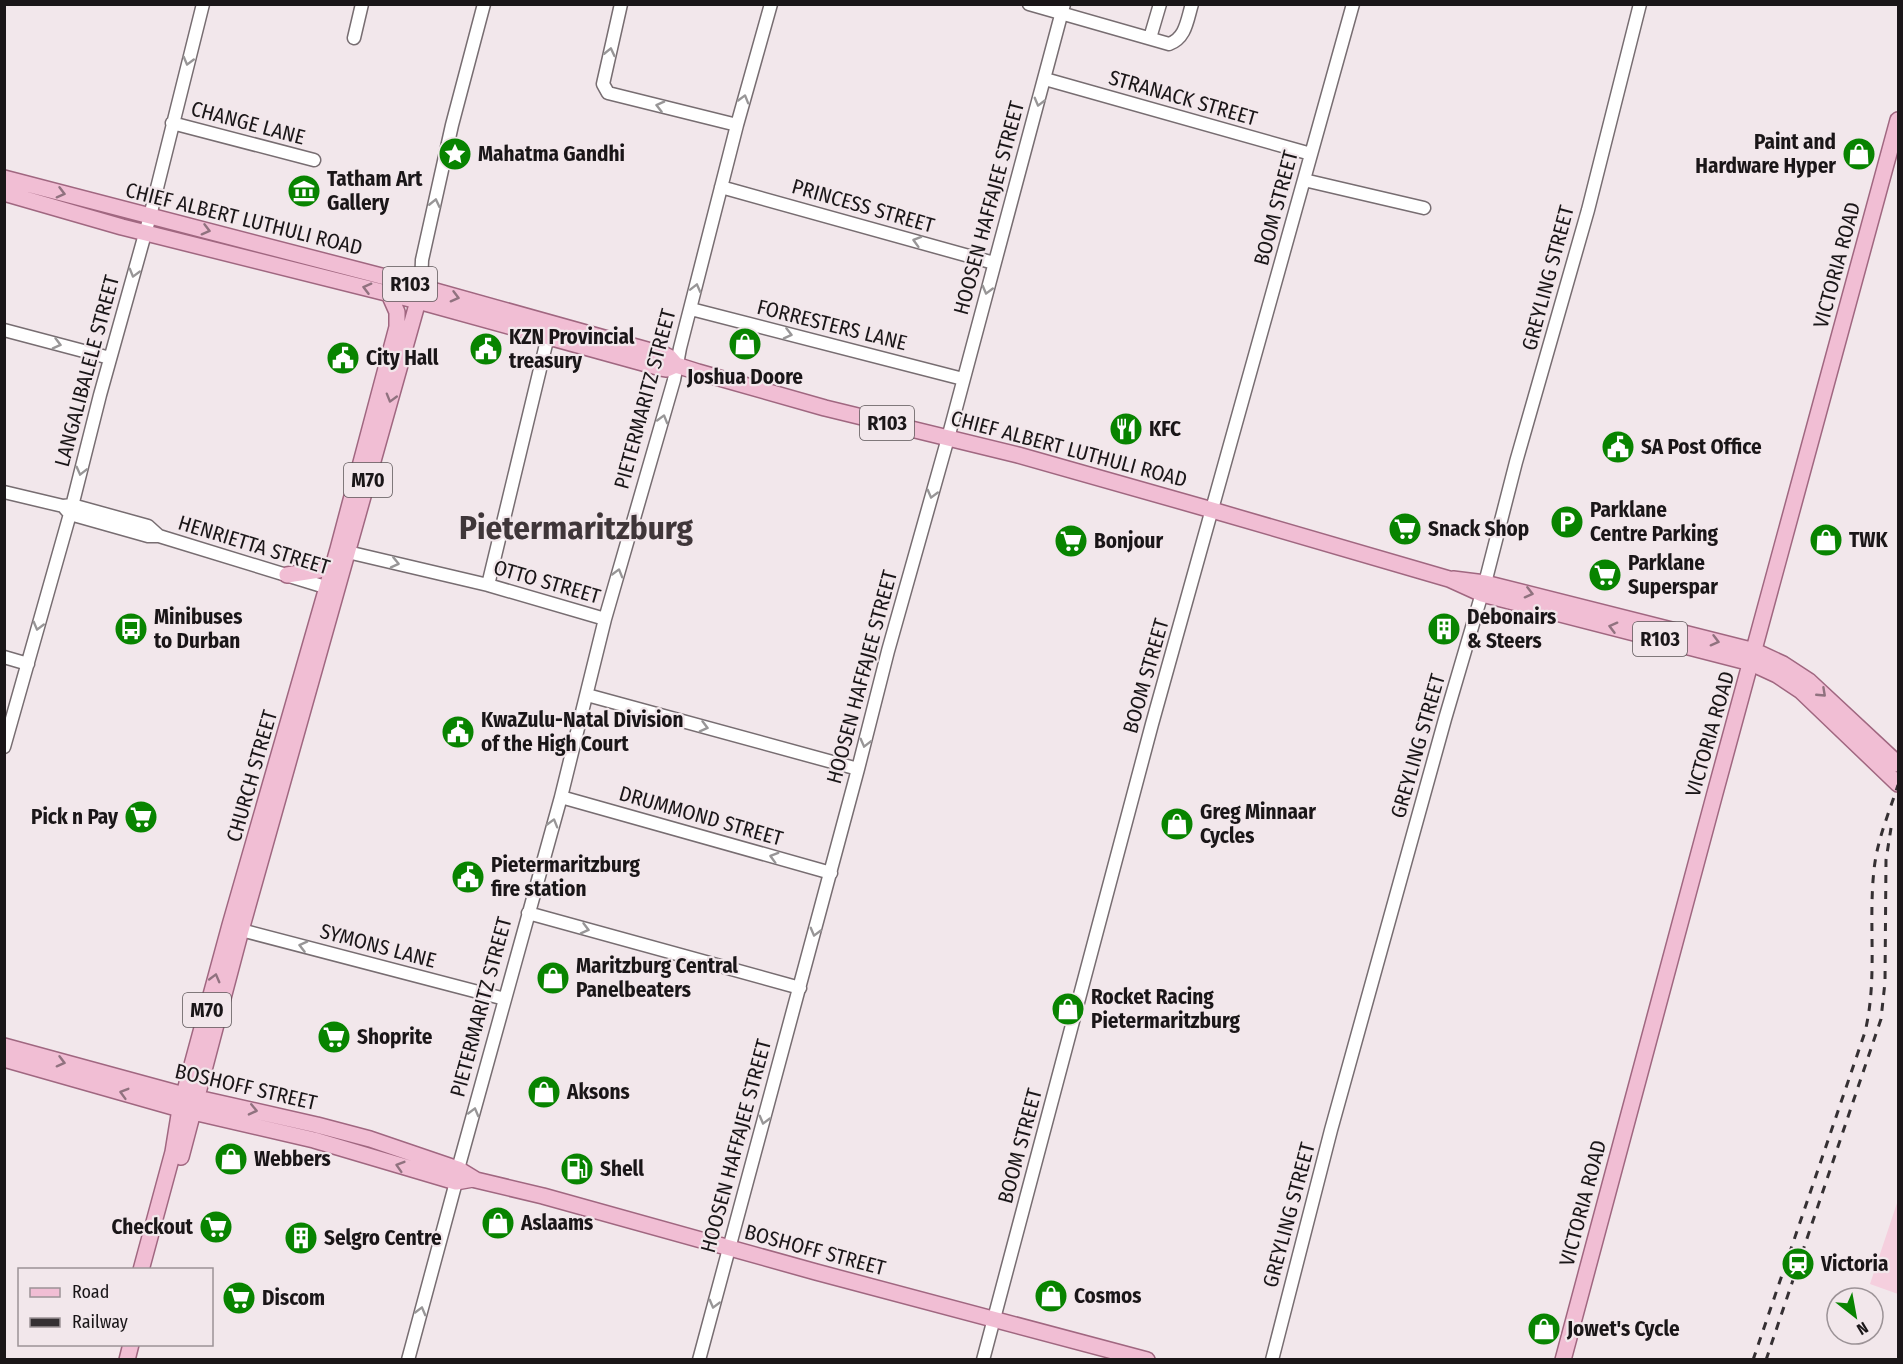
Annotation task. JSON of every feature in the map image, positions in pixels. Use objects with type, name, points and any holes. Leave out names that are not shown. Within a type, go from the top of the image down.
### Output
[{"type":"main road","name":"VICTORIA ROAD","points":[[1563,1359],[1714,793],[1899,120]]},
{"type":"main road","name":"CHIEF ALBERT LUTHULI ROAD","points":[[4,178],[406,283],[420,294],[548,336],[661,368],[667,369],[676,365]]},
{"type":"main road","name":"CHIEF ALBERT LUTHULI ROAD","points":[[4,193],[145,233],[389,294],[420,294],[665,355],[676,365],[825,408],[1018,455],[1449,579],[1753,657]]},
{"type":"main road","name":"CHURCH STREET","points":[[141,1268],[173,1152],[241,930],[332,589],[397,327],[397,312],[389,294]]},
{"type":"main road","name":"CHURCH STREET","points":[[340,555],[420,294]]},
{"type":"main road","points":[[287,575],[319,570],[340,555]]},
{"type":"main road","name":"CHURCH STREET","points":[[150,1268],[230,925],[332,589]]},
{"type":"main road","name":"R103","points":[[1753,657],[1783,664],[1809,681],[1873,750],[1899,784]]},
{"type":"main road","name":"R103","points":[[1873,750],[1899,764]]},
{"type":"main road","name":"BOSHOFF STREET","points":[[4,1046],[188,1103]]},
{"type":"main road","name":"BOSHOFF STREET","points":[[4,1059],[188,1103],[296,1120],[370,1139],[457,1176],[543,1196],[1130,1357],[1147,1359]]},
{"type":"street","name":"LANGALIBALELE STREET","points":[[4,747],[150,216],[203,4]]},
{"type":"street","points":[[354,38],[363,4]]},
{"type":"street","name":"CHURCH STREET","points":[[420,294],[422,260],[484,4]]},
{"type":"street","points":[[621,4],[603,84],[608,93],[737,125]]},
{"type":"street","name":"PIETERMARITZ STREET","points":[[408,1359],[561,797],[605,619],[674,380],[721,187],[771,4]]},
{"type":"street","points":[[1029,4],[1063,9],[1169,44],[1177,42],[1182,35],[1192,4]]},
{"type":"street","points":[[1150,38],[1160,4]]},
{"type":"street","name":"BOOM STREET","points":[[984,1359],[1144,756],[1353,4]]},
{"type":"street","name":"GREYLING STREET","points":[[1272,1359],[1331,1130],[1588,210],[1640,4]]},
{"type":"street","name":"HOOSEN HAFFAJEE STREET","points":[[699,1359],[831,873],[888,651],[948,438],[1063,9]]},
{"type":"street","name":"STRANACK STREET","points":[[1045,79],[1311,154]]},
{"type":"street","name":"CHANGE LANE","points":[[172,123],[314,160]]},
{"type":"street","points":[[1304,180],[1424,208]]},
{"type":"street","name":"PRINCESS STREET","points":[[721,187],[994,263]]},
{"type":"street","name":"CHURCH STREET","points":[[406,283],[422,260]]},
{"type":"street","name":"FORRESTERS LANE","points":[[691,309],[963,378]]},
{"type":"street","points":[[4,330],[110,358]]},
{"type":"street","points":[[488,585],[548,336]]},
{"type":"street","name":"HENRIETTA STREET","points":[[4,492],[148,526],[159,537]]},
{"type":"street","name":"HENRIETTA STREET","points":[[68,508],[98,521],[332,589]]},
{"type":"street","points":[[63,538],[80,524],[98,521]]},
{"type":"street","name":"OTTO STREET","points":[[340,555],[488,585],[605,619]]},
{"type":"street","points":[[4,657],[28,664]]},
{"type":"street","points":[[587,695],[858,769]]},
{"type":"street","name":"DRUMMOND STREET","points":[[561,797],[831,873]]},
{"type":"street","points":[[528,913],[800,988]]},
{"type":"street","name":"SYMONS LANE","points":[[241,930],[505,999]]},
{"type":"shaded area","points":[[1898,1200],[1898,1294],[1885,1289],[1885,1286],[1870,1284]]},
{"type":"railway","points":[[1753,1360],[1865,1032],[1871,992],[1874,870],[1881,837],[1898,785]]},
{"type":"railway","points":[[1766,1360],[1881,1019],[1885,982],[1886,860],[1891,828]]},
{"type":"place","name":"Mahatma Gandhi","points":[[455,154]]},
{"type":"place","name":"Paint and Hardware Hyper","points":[[1859,154]]},
{"type":"place","name":"Tatham Art Gallery","points":[[304,191]]},
{"type":"place","name":"Joshua Doore","points":[[745,344]]},
{"type":"place","name":"KZN Provincial treasury","points":[[486,349]]},
{"type":"place","name":"City Hall","points":[[343,358]]},
{"type":"place","name":"KFC","points":[[1126,429]]},
{"type":"place","name":"SA Post Office","points":[[1618,447]]},
{"type":"place","name":"Parklane Centre Parking","points":[[1567,522]]},
{"type":"place","name":"Snack Shop","points":[[1405,529]]},
{"type":"place","name":"TWK","points":[[1826,540]]},
{"type":"place","name":"Bonjour","points":[[1071,541]]},
{"type":"place","name":"Parklane Superspar","points":[[1605,575]]},
{"type":"place","name":"Minibuses to Durban","points":[[131,629]]},
{"type":"place","name":"Debonairs & Steers","points":[[1444,629]]},
{"type":"place","name":"KwaZulu-Natal Division of the High Court","points":[[458,732]]},
{"type":"place","name":"Pick n Pay","points":[[141,817]]},
{"type":"place","name":"Greg Minnaar Cycles","points":[[1177,824]]},
{"type":"place","name":"Pietermaritzburg fire station","points":[[468,877]]},
{"type":"place","name":"Maritzburg Central Panelbeaters","points":[[553,978]]},
{"type":"place","name":"Rocket Racing Pietermaritzburg","points":[[1068,1009]]},
{"type":"place","name":"Shoprite","points":[[334,1037]]},
{"type":"place","name":"Aksons","points":[[544,1092]]},
{"type":"place","name":"Webbers","points":[[231,1159]]},
{"type":"place","name":"Shell","points":[[577,1169]]},
{"type":"place","name":"Aslaams","points":[[498,1223]]},
{"type":"place","name":"Checkout","points":[[216,1227]]},
{"type":"place","name":"Selgro Centre","points":[[301,1238]]},
{"type":"place","name":"Victoria","points":[[1798,1264]]},
{"type":"place","name":"Cosmos","points":[[1051,1296]]},
{"type":"place","name":"Discom","points":[[239,1298]]},
{"type":"place","name":"Jowet's Cycle","points":[[1544,1329]]},
{"type":"district","name":"Pietermaritzburg","points":[[576,528]]}]
